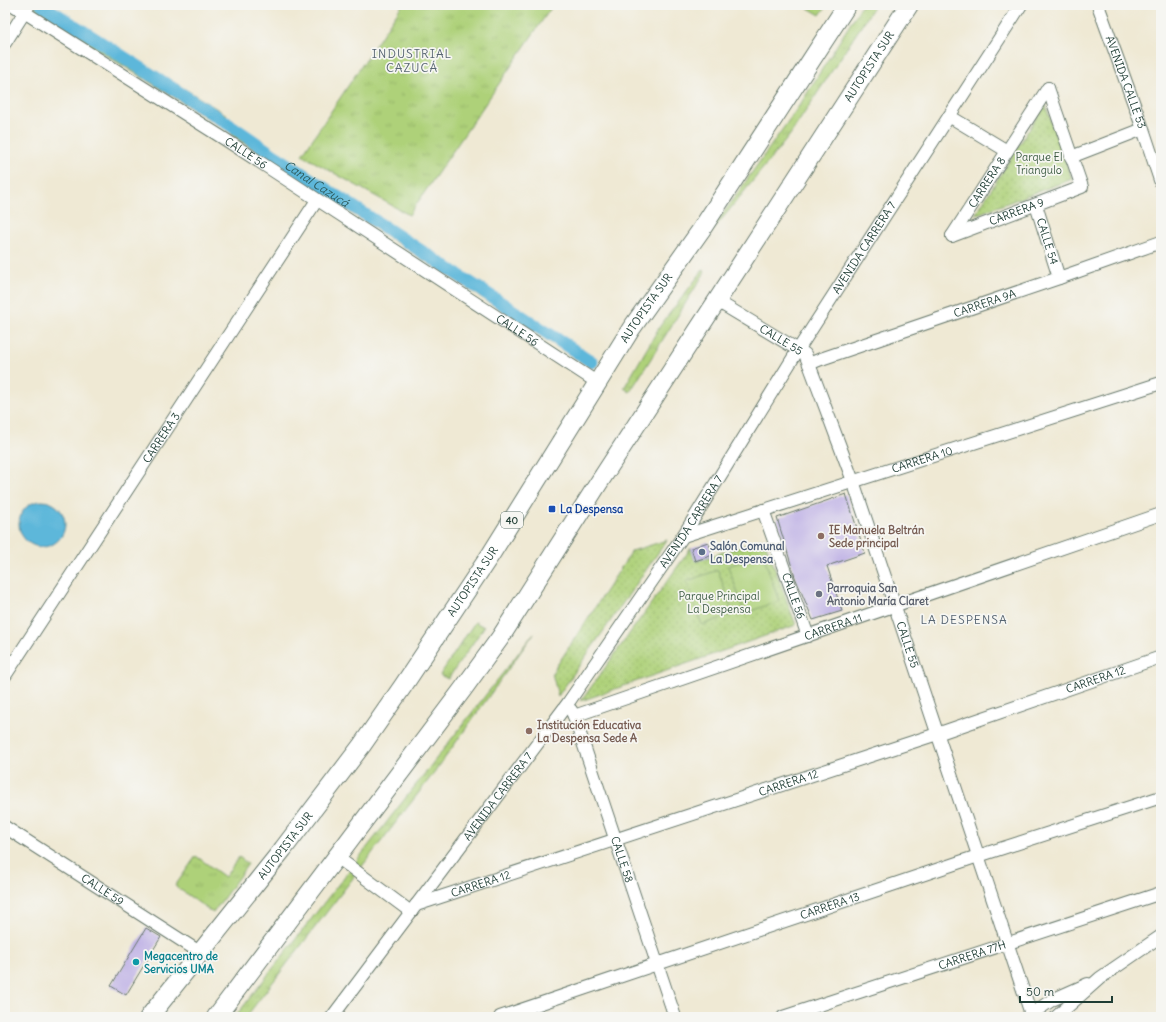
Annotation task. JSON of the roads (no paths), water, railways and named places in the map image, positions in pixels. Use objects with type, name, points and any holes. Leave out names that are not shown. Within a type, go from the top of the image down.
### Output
[{"type":"highway","name":"AUTOPISTA SUR","points":[[149,1017],[283,849],[399,693],[483,566],[632,329],[701,230],[848,5]]},
{"type":"highway","name":"AUTOPISTA SUR","points":[[216,1017],[500,638],[598,484],[910,5]]},
{"type":"street","name":"CALLE 56","points":[[13,5],[27,8],[317,200],[598,383]]},
{"type":"street","name":"AVENIDA CARRERA 7","points":[[332,1017],[568,703],[683,536],[798,350],[1021,5]]},
{"type":"street","name":"AVENIDA CALLE 53","points":[[1098,5],[1161,183]]},
{"type":"street","points":[[5,43],[27,8]]},
{"type":"street","name":"CARRERA 8","points":[[952,236],[1048,88],[1071,157]]},
{"type":"street","points":[[949,116],[1007,151]]},
{"type":"street","points":[[1071,157],[1143,129]]},
{"type":"street","name":"CARRERA 9","points":[[952,236],[1082,187],[1071,157]]},
{"type":"street","name":"CARRERA 3","points":[[5,676],[317,200]]},
{"type":"street","name":"CALLE 54","points":[[1036,204],[1059,278]]},
{"type":"street","name":"CARRERA 9A","points":[[809,364],[1161,242]]},
{"type":"street","name":"CALLE 55","points":[[717,301],[805,354],[853,482],[1030,1016]]},
{"type":"street","name":"CARRERA 10","points":[[683,536],[1161,383]]},
{"type":"street","name":"CALLE 56","points":[[763,510],[808,636]]},
{"type":"street","name":"CARRERA 11","points":[[574,716],[1161,514]]},
{"type":"street","name":"CARRERA 12","points":[[413,909],[615,840],[937,734],[1161,657]]},
{"type":"street","name":"CALLE 58","points":[[568,703],[574,716],[675,1017]]},
{"type":"street","name":"CARRERA 13","points":[[500,1017],[978,856],[1161,797]]},
{"type":"street","name":"CALLE 59","points":[[5,827],[201,953]]},
{"type":"street","points":[[337,856],[413,909]]},
{"type":"street","name":"CARRERA 77H","points":[[783,1017],[1161,893]]},
{"type":"street","points":[[1056,1017],[1100,978],[1161,936]]},
{"type":"street","points":[[1030,1016],[1052,1000],[1100,978]]},
{"type":"water","points":[[42,501],[55,505],[61,511],[65,524],[61,537],[55,543],[42,547],[29,543],[23,537],[19,524],[23,511],[29,505]]},
{"type":"waterway","name":"Canal Cazucá","points":[[42,5],[230,125],[275,156],[592,362]]},
{"type":"place","name":"La Despensa","points":[[552,509]]},
{"type":"place","name":"IE Manuela Beltrán Sede principal","points":[[821,536]]},
{"type":"place","name":"Salón Comunal La Despensa","points":[[702,552]]},
{"type":"place","name":"Parroquia San Antonio María Claret","points":[[819,594]]},
{"type":"place","name":"Institución Educativa La Despensa Sede A","points":[[529,731]]},
{"type":"place","name":"Megacentro de Servicios UMA","points":[[136,962]]},
{"type":"district","name":"INDUSTRIAL CAZUCÁ","points":[[412,60]]},
{"type":"district","name":"LA DESPENSA","points":[[964,619]]},
{"type":"park label","name":"Parque El Triangulo","points":[[1039,163]]},
{"type":"park label","name":"Parque Principal La Despensa","points":[[719,602]]}]
